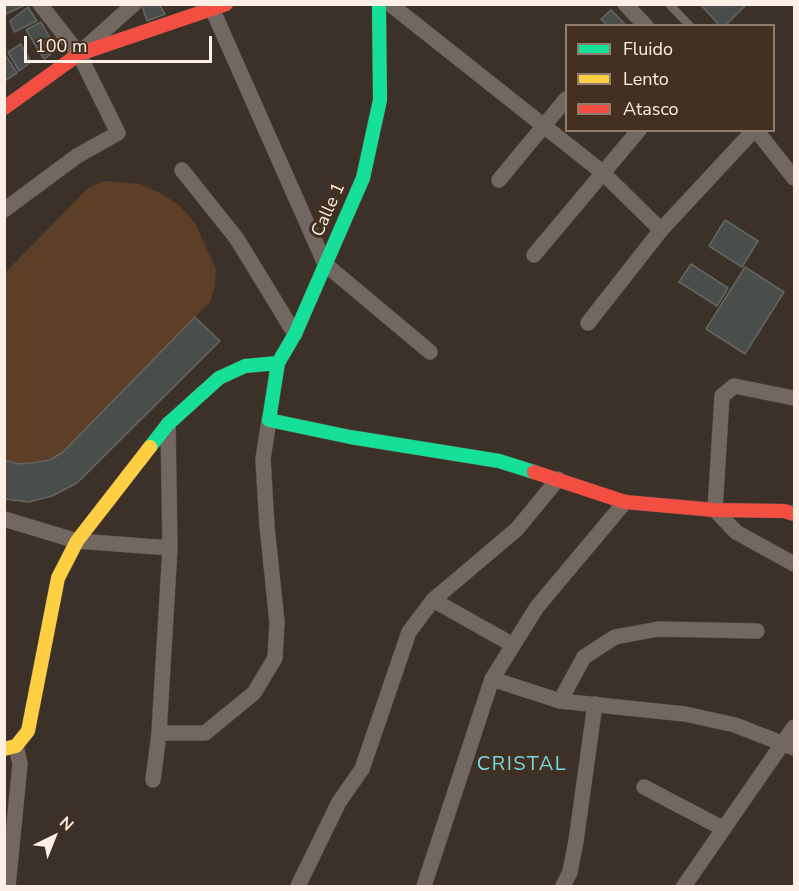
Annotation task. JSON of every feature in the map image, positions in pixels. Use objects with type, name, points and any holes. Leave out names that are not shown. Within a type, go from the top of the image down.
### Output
[{"type":"main road","name":"Calle 1","points":[[269,420],[278,363],[295,334],[363,178],[380,100],[379,4]]},
{"type":"main road","points":[[4,108],[79,54],[216,6]]},
{"type":"main road","points":[[10,748],[28,731],[57,578],[77,542],[168,424],[219,378],[246,366],[278,363]]},
{"type":"main road","points":[[269,420],[350,437],[499,461],[625,502],[715,510],[784,511],[795,514]]},
{"type":"street","points":[[4,210],[77,156],[118,133],[79,54],[40,4]]},
{"type":"street","points":[[79,54],[134,4]]},
{"type":"street","points":[[390,4],[602,172],[661,230]]},
{"type":"street","points":[[625,4],[637,23]]},
{"type":"street","points":[[216,6],[325,264],[430,352]]},
{"type":"street","points":[[499,180],[565,101]]},
{"type":"street","points":[[534,255],[637,132]]},
{"type":"street","points":[[588,323],[661,230],[753,132]]},
{"type":"street","points":[[757,132],[795,178]]},
{"type":"street","points":[[182,170],[237,239],[295,334]]},
{"type":"street","points":[[795,398],[734,386],[722,396],[715,510],[736,532],[795,564]]},
{"type":"street","points":[[159,733],[205,733],[254,693],[275,658],[277,622],[263,459],[269,420]]},
{"type":"street","points":[[153,780],[159,733],[170,548],[168,424]]},
{"type":"street","points":[[298,886],[339,802],[362,769],[409,632],[432,600],[517,529],[558,479]]},
{"type":"street","points":[[424,886],[492,680],[537,607],[625,502]]},
{"type":"street","points":[[4,519],[77,542],[170,548]]},
{"type":"street","points":[[432,600],[513,645]]},
{"type":"street","points":[[560,701],[584,657],[615,637],[658,629],[757,631]]},
{"type":"street","points":[[492,680],[560,701],[685,714],[735,724],[789,745]]},
{"type":"street","points":[[563,886],[570,872],[576,841],[595,704]]},
{"type":"street","points":[[684,886],[724,829],[789,745],[795,727]]},
{"type":"street","points":[[8,886],[20,764],[10,748]]},
{"type":"street","points":[[644,787],[724,829]]},
{"type":"lane","points":[[669,4],[688,24]]},
{"type":"shaded area","points":[[104,181],[140,184],[160,193],[180,206],[195,223],[216,269],[215,285],[210,302],[63,452],[50,460],[39,462],[20,464],[5,460],[5,273],[88,188]]},
{"type":"building","points":[[6,4],[24,4],[25,5],[4,15]]},
{"type":"building","points":[[159,4],[165,14],[147,21],[142,6]]},
{"type":"building","points":[[700,4],[747,4],[727,24],[718,24]]},
{"type":"building","points":[[28,7],[37,21],[14,32],[10,21]]},
{"type":"building","points":[[611,10],[625,24],[606,24],[601,19]]},
{"type":"building","points":[[41,22],[57,50],[44,59],[26,30]]},
{"type":"building","points":[[21,44],[31,62],[19,71],[8,52]]},
{"type":"building","points":[[4,53],[17,73],[6,80],[4,77]]},
{"type":"building","points":[[725,220],[758,241],[742,267],[709,246]]},
{"type":"building","points":[[691,264],[728,288],[717,306],[679,282]]},
{"type":"building","points":[[745,267],[784,292],[745,354],[706,329]]},
{"type":"building","points":[[195,317],[220,341],[77,483],[52,496],[29,502],[4,499],[4,460],[20,464],[39,462],[50,460],[63,452]]},
{"type":"traffic: fast","points":[[379,4],[380,100],[363,178],[295,334],[278,363],[269,420],[350,437],[499,461],[534,472]]},
{"type":"traffic: fast","points":[[150,447],[168,424],[219,378],[245,366],[278,363]]},
{"type":"traffic: slow","points":[[4,749],[16,746],[28,731],[58,578],[77,541],[150,447]]},
{"type":"traffic: jam","points":[[4,108],[79,54],[226,4]]},
{"type":"traffic: jam","points":[[534,472],[625,502],[715,510],[784,511],[794,514]]},
{"type":"district","name":"CRISTAL","points":[[522,765]]}]
